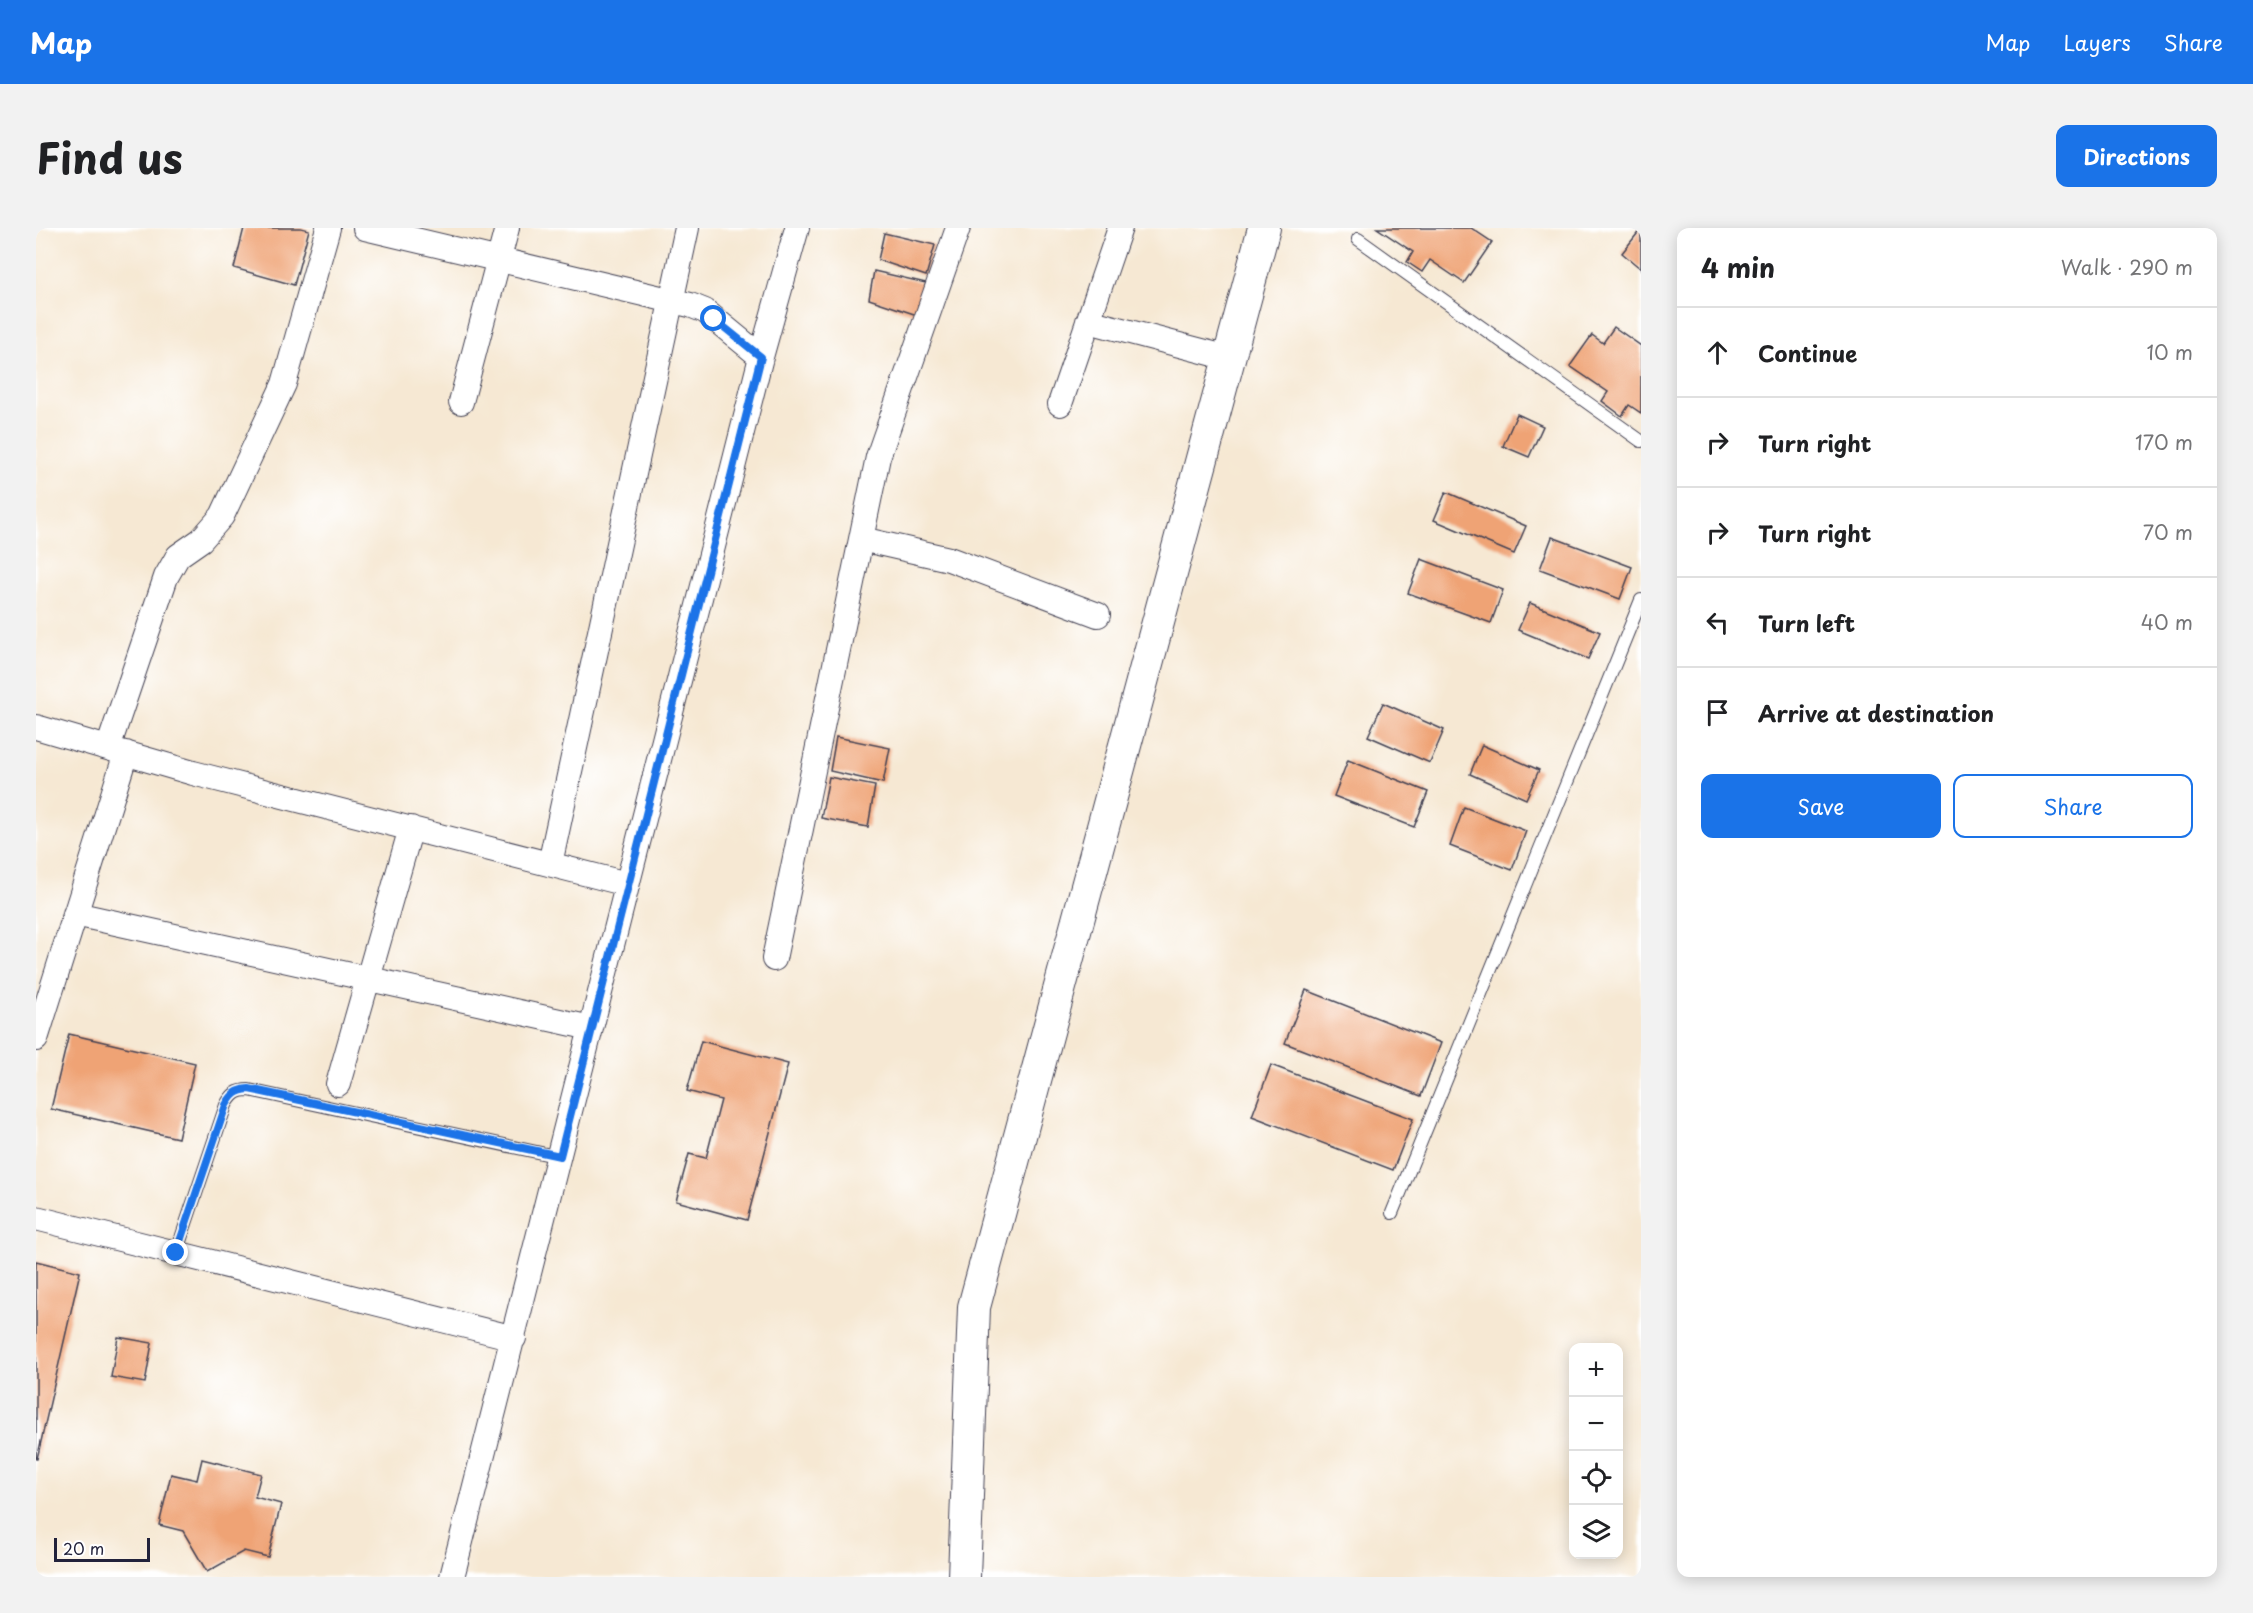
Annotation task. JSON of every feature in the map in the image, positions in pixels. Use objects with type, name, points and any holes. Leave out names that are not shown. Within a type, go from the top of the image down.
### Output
[{"type":"street","points":[[36,1039],[75,914],[117,751],[166,577],[178,556],[201,540],[222,516],[284,384],[328,228]]},
{"type":"street","points":[[365,228],[670,300],[705,311],[761,357]]},
{"type":"street","points":[[461,402],[507,228]]},
{"type":"street","points":[[550,864],[687,228]]},
{"type":"street","points":[[452,1577],[761,357],[797,228]]},
{"type":"street","points":[[774,959],[878,457],[958,228]]},
{"type":"street","points":[[1060,404],[1120,228]]},
{"type":"street","points":[[964,1577],[974,1307],[1264,228]]},
{"type":"street","points":[[1088,321],[1229,358]]},
{"type":"street","points":[[861,539],[949,559],[1098,615]]},
{"type":"street","points":[[36,727],[194,773],[627,884]]},
{"type":"street","points":[[338,1084],[411,828]]},
{"type":"street","points":[[75,914],[591,1028]]},
{"type":"street","points":[[36,1218],[514,1338]]},
{"type":"lane","points":[[1358,239],[1641,441]]},
{"type":"lane","points":[[1392,1213],[1641,600]]},
{"type":"lane","points":[[176,1253],[226,1105],[232,1094],[241,1090],[249,1089],[560,1156]]},
{"type":"building","points":[[244,228],[309,230],[294,285],[234,268]]},
{"type":"building","points":[[1377,228],[1471,228],[1492,242],[1464,283],[1430,260],[1422,272],[1407,262],[1413,252]]},
{"type":"building","points":[[1641,229],[1641,269],[1622,253]]},
{"type":"building","points":[[884,233],[935,245],[926,276],[878,260]]},
{"type":"building","points":[[874,271],[926,283],[917,315],[869,299]]},
{"type":"building","points":[[1614,327],[1641,346],[1641,413],[1629,405],[1622,416],[1602,401],[1608,392],[1570,366],[1592,335],[1603,343]]},
{"type":"building","points":[[1517,414],[1543,426],[1529,457],[1503,446]]},
{"type":"building","points":[[1446,492],[1526,526],[1514,554],[1434,520]]},
{"type":"building","points":[[1552,537],[1632,567],[1620,599],[1540,569]]},
{"type":"building","points":[[1421,559],[1503,590],[1491,623],[1408,593]]},
{"type":"building","points":[[1530,603],[1600,632],[1588,659],[1518,630]]},
{"type":"building","points":[[1383,703],[1444,730],[1430,763],[1368,736]]},
{"type":"building","points":[[836,737],[890,748],[883,783],[830,771]]},
{"type":"building","points":[[1482,745],[1539,770],[1526,799],[1470,774]]},
{"type":"building","points":[[1348,760],[1428,792],[1414,827],[1334,796]]},
{"type":"building","points":[[829,777],[875,786],[868,827],[821,818]]},
{"type":"building","points":[[1464,807],[1526,831],[1512,870],[1450,846]]},
{"type":"building","points":[[1306,990],[1441,1043],[1421,1096],[1285,1043]]},
{"type":"building","points":[[69,1034],[195,1063],[178,1138],[51,1109]]},
{"type":"building","points":[[701,1041],[788,1064],[747,1220],[676,1201],[689,1154],[706,1158],[721,1100],[687,1091]]},
{"type":"building","points":[[1271,1065],[1413,1119],[1393,1170],[1252,1116]]},
{"type":"building","points":[[36,1261],[80,1272],[37,1459],[36,1459]]},
{"type":"building","points":[[118,1337],[152,1343],[145,1383],[111,1377]]},
{"type":"building","points":[[202,1459],[261,1474],[255,1497],[281,1504],[268,1557],[244,1551],[207,1572],[183,1531],[159,1525],[171,1474],[197,1480]]},
{"type":"route","points":[[176,1253],[226,1105],[232,1094],[241,1090],[249,1089],[560,1156],[761,357],[714,319]]}]
